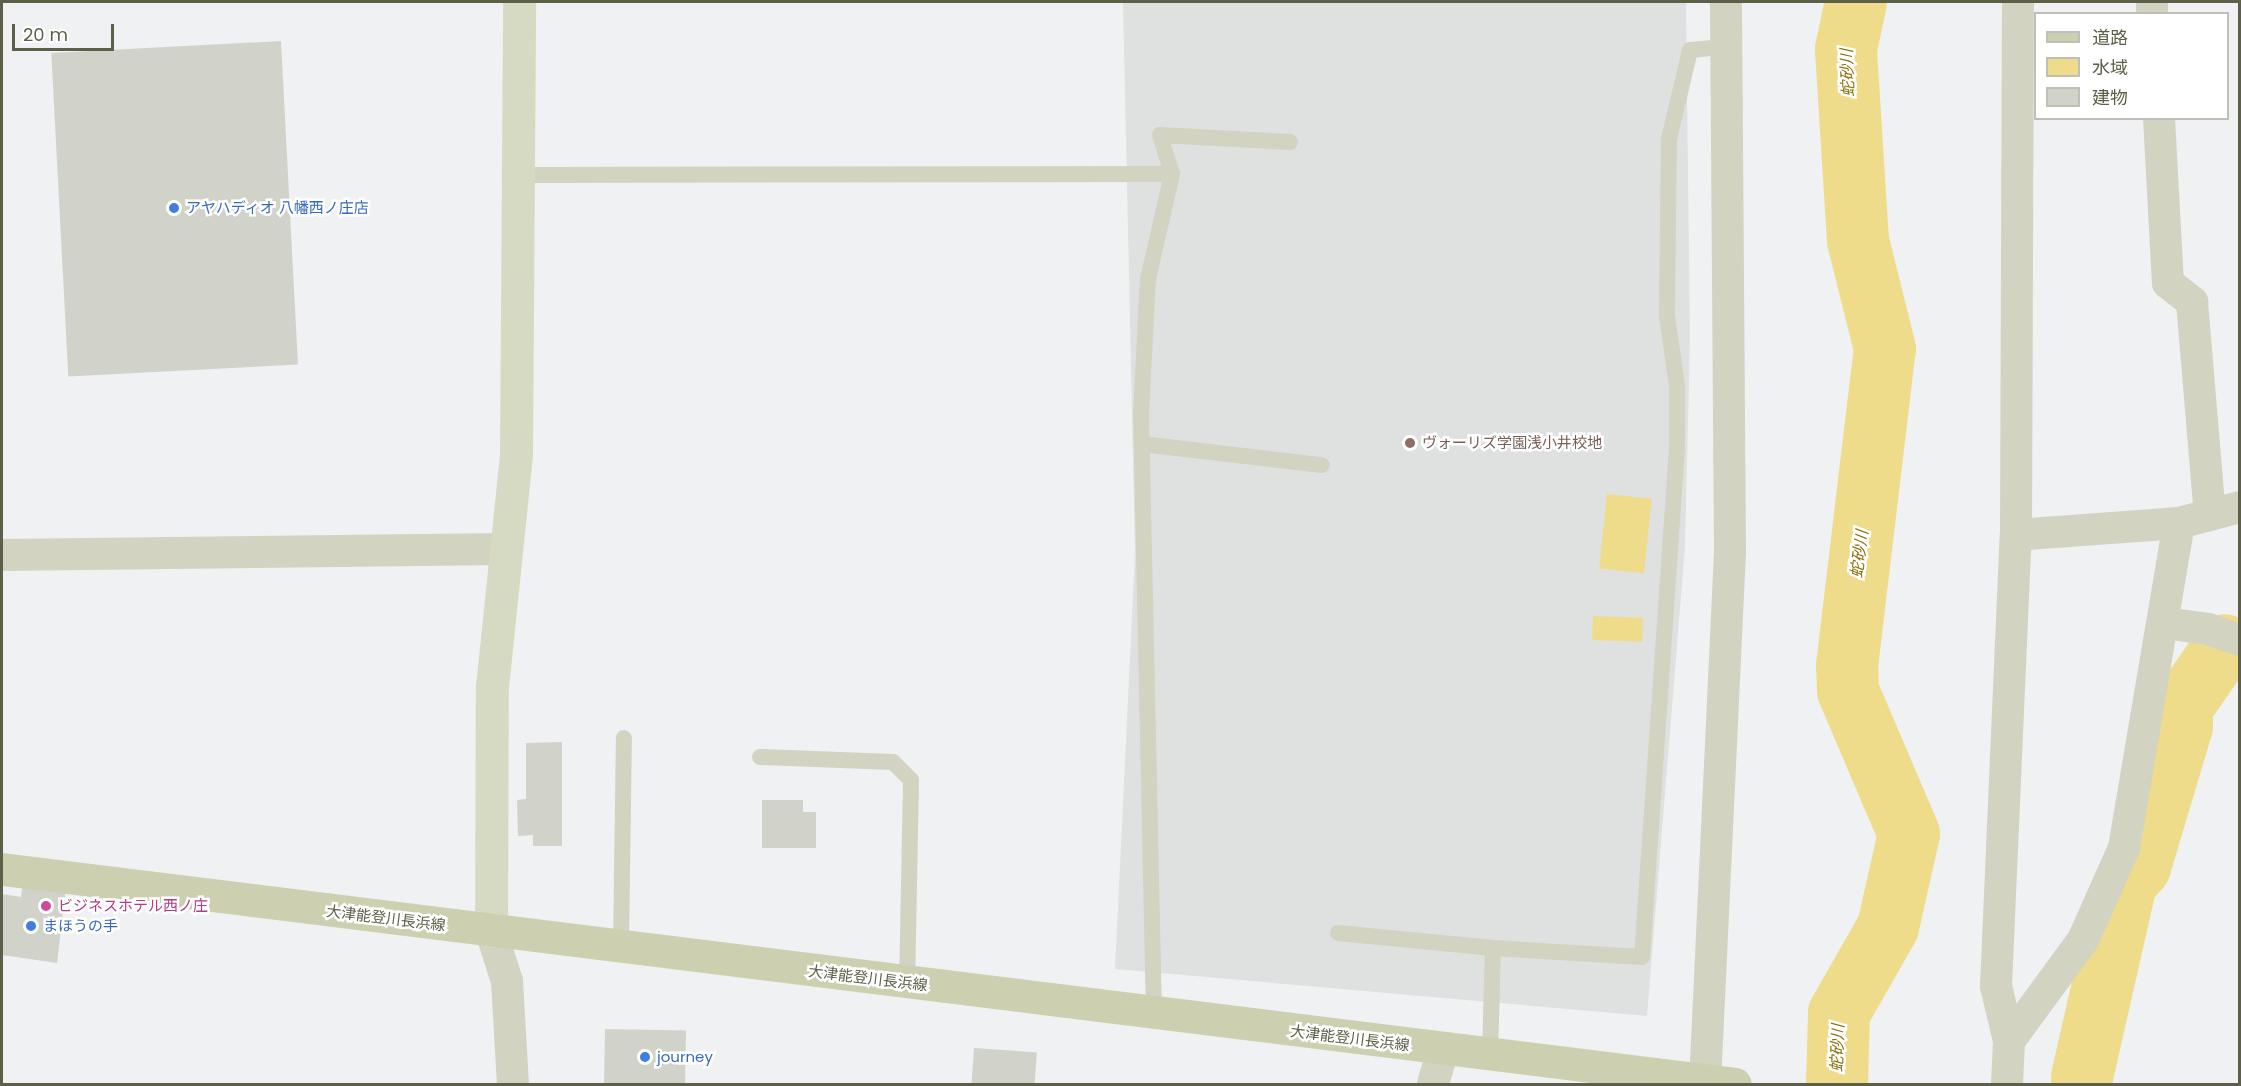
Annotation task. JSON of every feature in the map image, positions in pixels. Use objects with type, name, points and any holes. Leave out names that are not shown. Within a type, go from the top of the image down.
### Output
[{"type":"main road","name":"大津能登川長浜線","points":[[2,869],[1154,1015],[1490,1054],[1720,1084]]},
{"type":"street","points":[[513,1084],[507,981],[491,931],[492,687],[504,549],[516,454],[519,2]]},
{"type":"street","points":[[1720,1084],[1730,552],[1726,2]]},
{"type":"street","points":[[2007,1084],[2009,1041],[1996,986],[2016,535],[2018,2]]},
{"type":"street","points":[[2016,535],[2179,523],[2225,511],[2192,302],[2168,283],[2158,120]]},
{"type":"street","points":[[2009,1041],[2083,940],[2124,848],[2164,623],[2179,523]]},
{"type":"street","points":[[2,555],[504,549]]},
{"type":"street","points":[[2164,623],[2208,629],[2240,640]]},
{"type":"street","points":[[1433,1084],[1443,1049]]},
{"type":"lane","points":[[1338,933],[1493,948],[1642,957],[1677,447],[1677,386],[1667,316],[1669,139],[1690,50],[1726,47]]},
{"type":"lane","points":[[1154,1015],[1142,444],[1148,279],[1172,174],[1160,135],[1290,142]]},
{"type":"lane","points":[[519,175],[1172,174]]},
{"type":"lane","points":[[1142,444],[1322,465]]},
{"type":"lane","points":[[621,946],[624,738]]},
{"type":"lane","points":[[760,757],[893,762],[910,780],[907,982]]},
{"type":"lane","points":[[1490,1054],[1493,948]]},
{"type":"shaded area","name":"ヴォーリズ学園浅小井校地","points":[[1123,2],[1686,2],[1690,339],[1685,547],[1647,1016],[1115,969],[1135,552]]},
{"type":"water","points":[[1607,494],[1652,499],[1644,573],[1599,569]]},
{"type":"water","points":[[1593,616],[1643,618],[1642,642],[1592,640]]},
{"type":"building","name":"アヤハディオ 八幡西ノ庄店","points":[[281,41],[298,365],[68,377],[51,53]]},
{"type":"building","points":[[562,742],[562,846],[533,846],[533,835],[518,836],[517,800],[526,799],[526,743]]},
{"type":"building","points":[[762,800],[803,800],[803,812],[816,812],[816,848],[762,848]]},
{"type":"building","name":"まほうの手","points":[[24,874],[67,880],[57,963],[2,955],[2,894],[21,897]]},
{"type":"building","name":"journey","points":[[605,1029],[686,1030],[685,1084],[604,1084]]},
{"type":"building","points":[[974,1048],[1037,1052],[1035,1084],[971,1084]]},
{"type":"waterway","name":"蛇砂川","points":[[1837,1084],[1839,1013],[1888,927],[1909,834],[1848,691],[1847,666],[1885,349],[1858,241],[1846,49],[1856,2]]},
{"type":"waterway","points":[[2082,1077],[2126,883],[2140,867],[2182,726],[2182,707],[2225,645]]},
{"type":"place","name":"アヤハディオ 八幡西ノ庄店","points":[[174,208]]},
{"type":"place","name":"ヴォーリズ学園浅小井校地","points":[[1410,443]]},
{"type":"place","name":"ビジネスホテル西ノ庄","points":[[46,906]]},
{"type":"place","name":"まほうの手","points":[[31,926]]},
{"type":"place","name":"journey","points":[[645,1057]]}]
